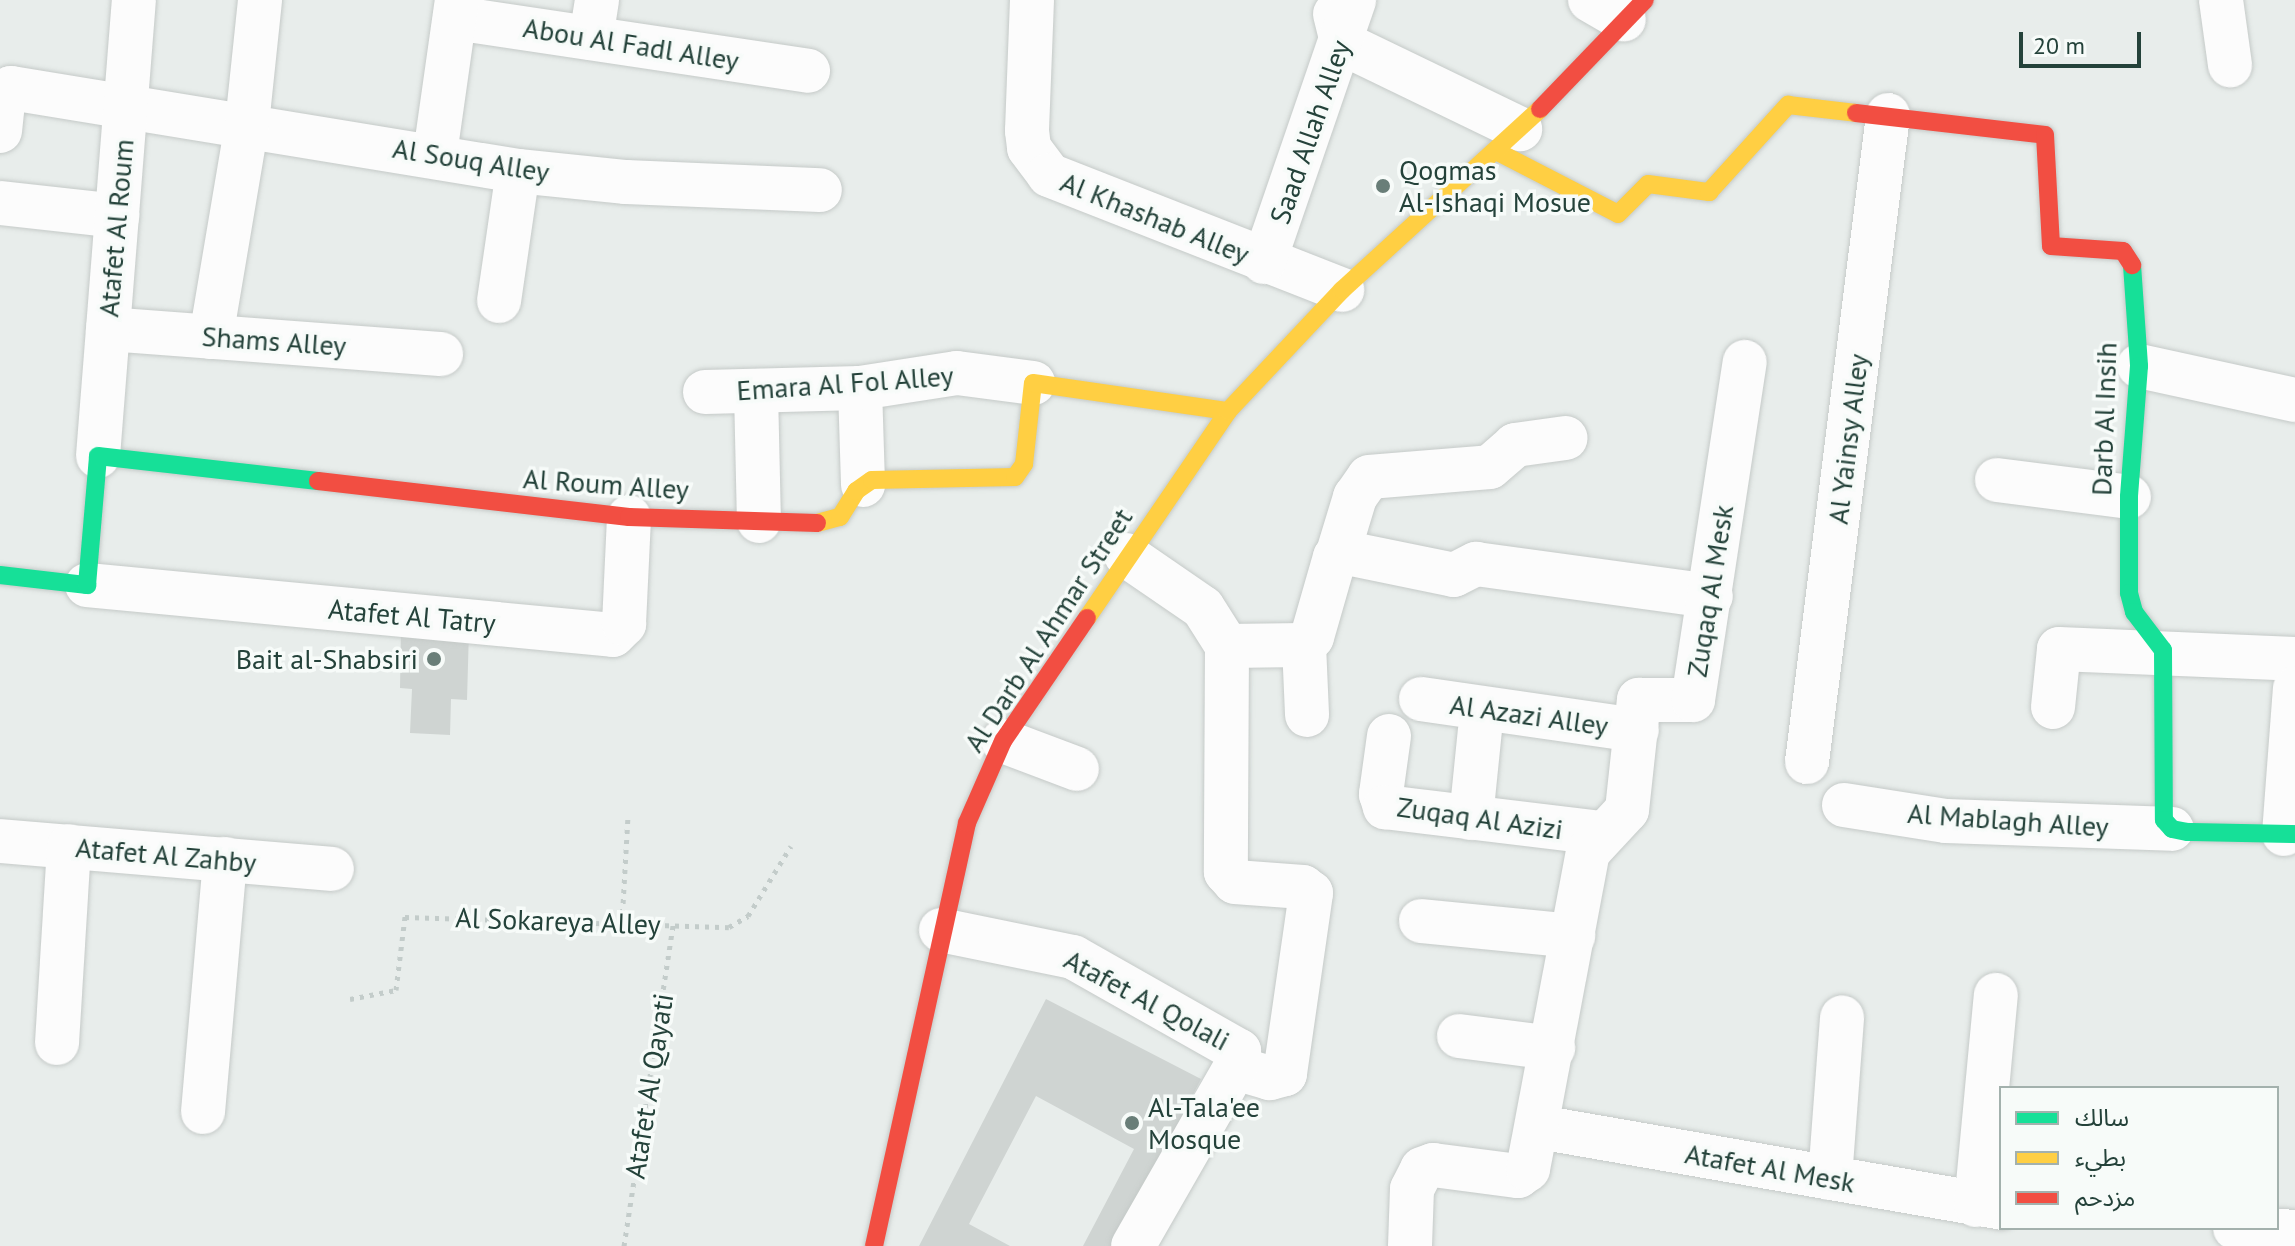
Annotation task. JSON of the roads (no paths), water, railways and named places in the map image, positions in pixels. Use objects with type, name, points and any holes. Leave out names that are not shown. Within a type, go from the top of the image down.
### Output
[{"type":"street","name":"Atafet Al Roum","points":[[98,456],[134,0]]},
{"type":"street","points":[[211,337],[247,124],[260,0]]},
{"type":"street","name":"Al Khashab Alley","points":[[1032,0],[1027,131],[1037,163],[1064,183],[1342,290]]},
{"type":"street","points":[[1331,0],[1342,43],[1508,140]]},
{"type":"street","name":"Saad Allah Alley","points":[[1264,262],[1342,43],[1354,0]]},
{"type":"street","points":[[2221,0],[2230,65]]},
{"type":"street","name":"Al Darb Al Ahmar Street","points":[[874,1246],[899,1150],[941,930],[967,823],[1003,741],[1126,555],[1228,411],[1342,290],[1508,140],[1619,7]]},
{"type":"street","points":[[435,154],[456,9]]},
{"type":"street","name":"Abou Al Fadl Alley","points":[[456,9],[594,19],[808,71]]},
{"type":"street","name":"Al Souq Alley","points":[[6,87],[435,154],[518,171],[626,182],[820,190]]},
{"type":"street","points":[[0,131],[6,87]]},
{"type":"street","name":"Darb Al Insih","points":[[1508,140],[1618,214],[1648,184],[1709,192],[1788,105],[2045,135],[2048,240],[2057,248],[2128,254],[2139,366],[2129,497],[2131,603],[2163,650]]},
{"type":"street","name":"Al Yainsy Alley","points":[[1807,762],[1888,115]]},
{"type":"street","points":[[499,301],[518,171]]},
{"type":"street","points":[[0,203],[117,216]]},
{"type":"street","name":"Shams Alley","points":[[108,329],[441,354]]},
{"type":"street","name":"Zuqaq Al Mesk","points":[[1410,1246],[1412,1189],[1422,1169],[1433,1165],[1518,1176],[1528,1169],[1539,1127],[1588,852],[1600,833],[1627,810],[1641,697],[1693,700],[1745,362]]},
{"type":"street","points":[[2139,366],[2295,400]]},
{"type":"street","name":"Emara Al Fol Alley","points":[[705,392],[860,388],[957,373],[1033,383]]},
{"type":"street","points":[[860,388],[863,485],[872,480],[1000,481],[1015,477],[1024,464],[1033,383],[1228,411]]},
{"type":"street","points":[[756,391],[759,521]]},
{"type":"street","points":[[1227,646],[1304,645],[1312,637],[1355,497],[1369,477],[1490,467],[1515,445],[1566,438]]},
{"type":"street","points":[[0,575],[87,585],[98,456]]},
{"type":"street","name":"Al Roum Alley","points":[[98,456],[629,517],[828,523],[848,509],[863,485]]},
{"type":"street","points":[[1997,480],[2129,497]]},
{"type":"street","name":"Atafet Al Tatry","points":[[87,585],[613,635],[624,624],[629,517]]},
{"type":"street","points":[[1338,553],[1454,575],[1476,564],[1711,596]]},
{"type":"street","points":[[1126,555],[1203,608],[1227,646],[1226,872],[1235,882],[1303,887],[1312,899],[1285,1074],[1270,1078],[1235,1068],[1133,1246]]},
{"type":"street","points":[[1304,645],[1307,715]]},
{"type":"street","points":[[2053,707],[2059,649],[2163,650],[2295,659]]},
{"type":"street","points":[[2163,650],[2162,809],[2172,829],[2290,834],[2295,688]]},
{"type":"street","name":"Al Azazi Alley","points":[[1421,699],[1637,730]]},
{"type":"street","points":[[1471,818],[1480,730]]},
{"type":"street","name":"Zuqaq Al Azizi","points":[[1389,736],[1381,794],[1385,807],[1600,833]]},
{"type":"street","points":[[1003,741],[1077,769]]},
{"type":"street","name":"Al Mablagh Alley","points":[[1844,805],[1946,821],[2172,829]]},
{"type":"street","name":"Atafet Al Zahby","points":[[0,841],[332,869]]},
{"type":"street","points":[[57,1043],[69,846]]},
{"type":"street","points":[[203,1112],[225,859]]},
{"type":"street","points":[[1421,921],[1573,936]]},
{"type":"street","name":"Atafet Al Qolali","points":[[941,930],[1073,957],[1236,1046],[1240,1056],[1235,1068]]},
{"type":"street","points":[[1989,1206],[1996,995]]},
{"type":"street","points":[[1830,1178],[1842,1017]]},
{"type":"street","points":[[1459,1036],[1553,1048]]},
{"type":"street","name":"Atafet Al Mesk","points":[[1539,1127],[1989,1206]]},
{"type":"street","points":[[2265,1230],[2295,1232]]},
{"type":"place","name":"Qogmas Al-Ishaqi Mosue","points":[[1383,186]]},
{"type":"place","name":"Bait al-Shabsiri","points":[[434,659]]},
{"type":"place","name":"Al-Tala'ee Mosque","points":[[1132,1123]]}]
